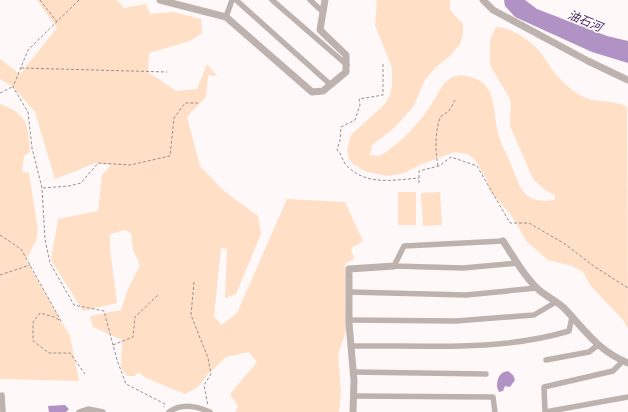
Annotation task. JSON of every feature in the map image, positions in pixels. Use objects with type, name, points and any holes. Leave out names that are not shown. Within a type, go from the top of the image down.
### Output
[{"type":"street","points":[[160,0],[226,17],[312,92],[323,91],[331,85],[346,72],[347,65],[346,55],[320,30],[324,0]]},
{"type":"street","points":[[226,17],[232,0]]},
{"type":"street","points":[[236,0],[331,85]]},
{"type":"street","points":[[272,0],[347,65]]},
{"type":"street","points":[[310,0],[323,12]]},
{"type":"street","points":[[483,0],[493,10],[588,61],[628,80]]},
{"type":"street","points":[[394,266],[404,246],[503,241],[537,288],[556,302],[598,345],[610,355],[625,362],[613,371],[544,387],[545,412],[628,397]]},
{"type":"street","points":[[353,412],[353,372],[349,320],[349,269],[394,266],[463,268],[518,263]]},
{"type":"street","points":[[349,292],[466,295],[537,288]]},
{"type":"street","points":[[349,320],[456,321],[534,315],[556,302]]},
{"type":"street","points":[[350,346],[489,345],[544,338],[569,331],[572,317]]},
{"type":"street","points":[[546,360],[589,352],[598,345]]},
{"type":"street","points":[[353,372],[486,374]]},
{"type":"street","points":[[2,395],[3,412]]},
{"type":"street","points":[[353,396],[493,397],[495,412]]},
{"type":"street","points":[[169,412],[176,407],[198,407],[210,412]]},
{"type":"street","points":[[79,412],[88,409],[103,412]]},
{"type":"path","points":[[40,0],[57,22]]},
{"type":"path","points":[[0,93],[13,87],[28,50],[79,0]]},
{"type":"path","points":[[383,64],[383,95],[359,99],[360,105],[355,120],[341,127],[340,140],[337,150],[346,165],[366,179],[378,181],[419,178]]},
{"type":"path","points":[[20,68],[167,72]]},
{"type":"path","points":[[13,87],[28,112],[32,148],[42,188],[45,239],[50,263],[74,306],[104,311],[117,360],[126,384],[165,404],[164,412]]},
{"type":"path","points":[[438,166],[434,141],[438,133],[436,129],[440,117],[449,111],[455,100]]},
{"type":"path","points":[[42,188],[69,186],[81,183],[98,163],[130,165],[170,156],[174,118],[185,103],[198,103]]},
{"type":"path","points":[[419,183],[419,171],[438,166],[451,157],[477,166],[510,223],[529,223],[564,244],[595,267],[628,288]]},
{"type":"path","points":[[0,235],[21,249],[62,322],[54,317],[40,313],[33,322],[33,340],[49,352],[70,353],[85,374]]},
{"type":"path","points":[[0,275],[30,265]]},
{"type":"path","points":[[194,282],[191,315],[208,358],[210,374],[204,385],[210,412]]},
{"type":"path","points":[[113,345],[133,337],[135,317],[158,295]]},
{"type":"shaded area","points":[[37,0],[117,0],[124,8],[146,4],[150,14],[173,12],[201,19],[202,33],[190,41],[149,53],[148,72],[176,91],[197,89],[207,64],[217,76],[208,75],[206,97],[187,117],[200,166],[224,191],[258,216],[261,234],[236,294],[225,298],[227,249],[221,248],[214,316],[221,325],[237,313],[287,199],[345,202],[363,241],[351,248],[354,259],[345,264],[346,331],[338,355],[341,392],[339,412],[235,412],[238,406],[230,394],[257,362],[249,352],[226,357],[207,375],[198,387],[185,394],[146,378],[138,372],[135,376],[127,376],[121,368],[122,340],[93,327],[90,316],[121,310],[128,289],[140,265],[133,250],[131,233],[125,230],[110,234],[110,249],[117,303],[83,311],[51,260],[58,219],[98,211],[102,175],[111,165],[96,163],[55,179],[35,112],[13,87],[0,79],[0,59],[20,74],[57,28]]},
{"type":"shaded area","points":[[377,0],[450,0],[450,10],[463,24],[463,34],[460,44],[451,55],[435,68],[425,80],[413,107],[393,129],[372,145],[370,155],[379,156],[408,134],[420,120],[447,81],[456,76],[468,76],[479,80],[489,91],[494,105],[499,137],[524,192],[535,200],[555,200],[554,195],[545,190],[533,179],[510,126],[511,101],[490,65],[490,40],[496,27],[508,29],[530,43],[544,57],[553,72],[578,94],[596,101],[621,104],[627,107],[628,329],[624,321],[590,285],[583,272],[572,266],[548,260],[527,242],[511,215],[490,191],[487,180],[476,161],[468,154],[454,152],[422,164],[404,173],[389,176],[367,172],[353,164],[349,159],[347,149],[351,135],[385,104],[390,95],[392,85],[392,68],[375,25]]},
{"type":"shaded area","points":[[504,0],[525,0],[537,9],[607,36],[628,41],[628,63],[592,52],[515,17],[505,6]]},
{"type":"shaded area","points":[[0,104],[21,116],[27,127],[30,152],[24,156],[22,172],[29,173],[38,230],[36,241],[26,260],[70,336],[79,381],[0,379]]},
{"type":"shaded area","points":[[398,192],[416,192],[416,225],[398,225]]},
{"type":"shaded area","points":[[440,192],[442,225],[423,226],[421,193]]},
{"type":"shaded area","points":[[508,371],[513,375],[515,380],[510,387],[505,386],[503,391],[499,392],[497,381],[502,373]]},
{"type":"shaded area","points":[[65,405],[69,409],[66,412],[49,412],[48,406]]},
{"type":"water label","name":"油石河","points":[[585,21]]}]
